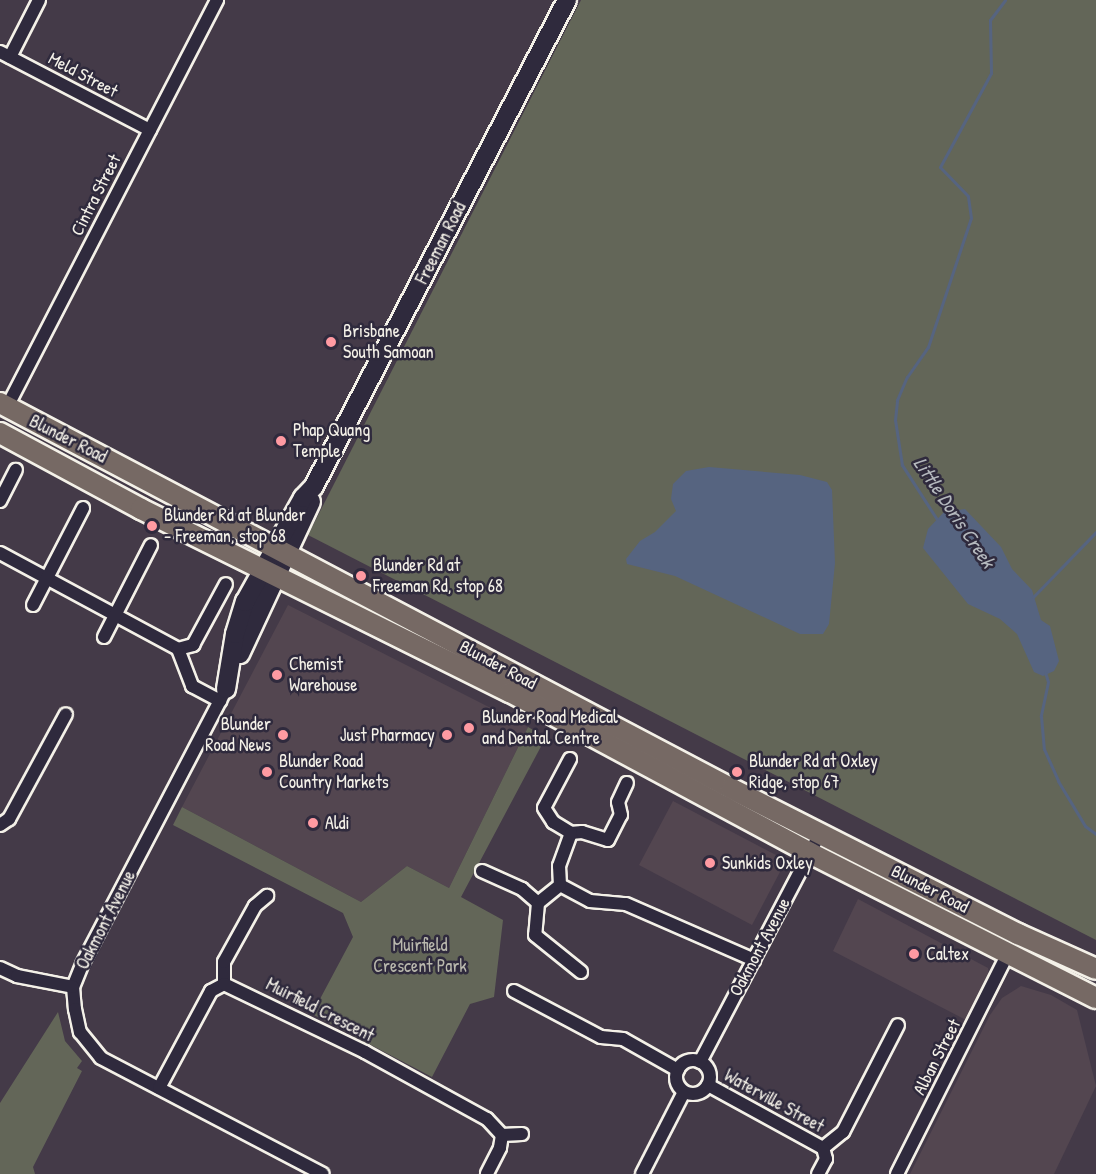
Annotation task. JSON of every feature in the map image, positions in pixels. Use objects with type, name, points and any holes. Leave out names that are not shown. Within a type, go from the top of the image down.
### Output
[{"type":"main road","name":"Blunder Road","points":[[3,405],[820,833],[1018,934],[1096,969]]},
{"type":"main road","name":"Blunder Road","points":[[0,433],[141,509],[271,571],[510,692],[810,853],[1007,955],[1096,998]]},
{"type":"street","points":[[5,54],[39,0]]},
{"type":"street","name":"Cintra Street","points":[[3,405],[218,0]]},
{"type":"street","name":"Freeman Road","points":[[281,551],[311,504],[314,486],[567,0]]},
{"type":"street","name":"Meld Street","points":[[5,54],[150,130]]},
{"type":"street","points":[[0,501],[16,470]]},
{"type":"street","points":[[33,605],[83,508]]},
{"type":"street","points":[[104,637],[151,545]]},
{"type":"street","name":"Oakmont Avenue","points":[[281,551],[271,571],[223,695],[73,987],[80,1032],[101,1058],[323,1174]]},
{"type":"street","points":[[0,553],[178,649],[192,686],[223,695]]},
{"type":"street","points":[[178,649],[193,645],[226,584]]},
{"type":"street","points":[[0,825],[9,819],[66,714]]},
{"type":"street","points":[[570,759],[543,808],[553,822],[571,833],[582,832],[608,840],[621,815],[618,802],[627,783]]},
{"type":"street","points":[[560,885],[559,866],[571,833]]},
{"type":"street","name":"Oakmont Avenue","points":[[700,1062],[820,833]]},
{"type":"street","points":[[482,871],[522,890],[538,903]]},
{"type":"street","points":[[560,885],[538,903],[535,935],[581,972]]},
{"type":"street","points":[[560,885],[590,901],[626,904],[754,960]]},
{"type":"street","points":[[159,1088],[211,991],[224,984],[224,962],[255,906],[267,896]]},
{"type":"street","name":"Alban Street","points":[[897,1174],[1007,955]]},
{"type":"street","points":[[1,971],[73,987]]},
{"type":"street","name":"Muirfield Crescent","points":[[224,984],[365,1052],[487,1119],[502,1136]]},
{"type":"street","points":[[514,991],[601,1037],[623,1039],[678,1070]]},
{"type":"street","points":[[818,1174],[826,1159],[823,1148],[843,1132],[898,1025]]},
{"type":"street","points":[[685,1062],[700,1062],[710,1074],[708,1085],[700,1092],[684,1092],[676,1080],[678,1070],[685,1062]]},
{"type":"street","name":"Waterville Street","points":[[708,1085],[823,1148]]},
{"type":"street","points":[[642,1174],[684,1092]]},
{"type":"street","points":[[487,1174],[500,1148],[502,1136],[522,1134]]},
{"type":"shaded area","points":[[288,605],[528,727],[449,888],[407,866],[361,902],[182,807]]},
{"type":"shaded area","name":"Sunkids Oxley","points":[[673,801],[776,855],[781,870],[752,925],[639,865]]},
{"type":"shaded area","points":[[858,899],[988,968],[989,977],[966,1020],[833,951]]},
{"type":"shaded area","points":[[1021,986],[1051,995],[1077,1010],[1096,1086],[1054,1174],[910,1174],[990,1015],[1002,998]]},
{"type":"green space","points":[[581,0],[1096,0],[1096,940],[308,535]]},
{"type":"green space","name":"Muirfield Crescent Park","points":[[528,727],[546,737],[461,897],[503,920],[494,997],[470,1004],[432,1077],[312,1014],[353,937],[343,913],[173,825],[182,807],[361,902],[407,866],[449,888]]},
{"type":"green space","points":[[58,1012],[65,1041],[82,1061],[77,1068],[82,1071],[33,1167],[35,1174],[0,1174],[0,1103]]},
{"type":"water","points":[[709,467],[800,475],[827,482],[832,490],[835,563],[829,624],[823,634],[800,634],[675,576],[627,564],[626,559],[640,541],[655,532],[676,511],[671,499],[673,484],[686,471]]},
{"type":"water","points":[[965,509],[1001,547],[1012,569],[1032,590],[1041,620],[1050,626],[1059,661],[1054,671],[1043,676],[1034,672],[1017,634],[1000,619],[968,604],[923,548],[928,529],[944,512]]},
{"type":"waterway","name":"Little Doris Creek","points":[[938,521],[902,465],[895,420],[897,400],[907,377],[928,347],[971,218],[968,196],[940,167],[991,73],[990,20],[1005,0]]},
{"type":"waterway","points":[[1033,597],[1096,532]]},
{"type":"waterway","name":"Little Doris Creek","points":[[1045,672],[1048,682],[1041,716],[1044,749],[1058,781],[1085,826],[1096,834]]},
{"type":"place","name":"Brisbane South Samoan","points":[[331,342]]},
{"type":"place","name":"Phap Quang Temple","points":[[281,441]]},
{"type":"place","name":"Blunder Rd at Blunder - Freeman, stop 68","points":[[152,526]]},
{"type":"place","name":"Blunder Rd at Freeman Rd, stop 68","points":[[361,576]]},
{"type":"place","name":"Chemist Warehouse","points":[[277,675]]},
{"type":"place","name":"Blunder Road Medical and Dental Centre","points":[[469,728]]},
{"type":"place","name":"Blunder Road News","points":[[283,735]]},
{"type":"place","name":"Just Pharmacy","points":[[447,735]]},
{"type":"place","name":"Blunder Road Country Markets","points":[[267,772]]},
{"type":"place","name":"Blunder Rd at Oxley Ridge, stop 67","points":[[737,772]]},
{"type":"place","name":"Aldi","points":[[313,823]]},
{"type":"place","name":"Sunkids Oxley","points":[[710,863]]},
{"type":"place","name":"Caltex","points":[[914,954]]}]
